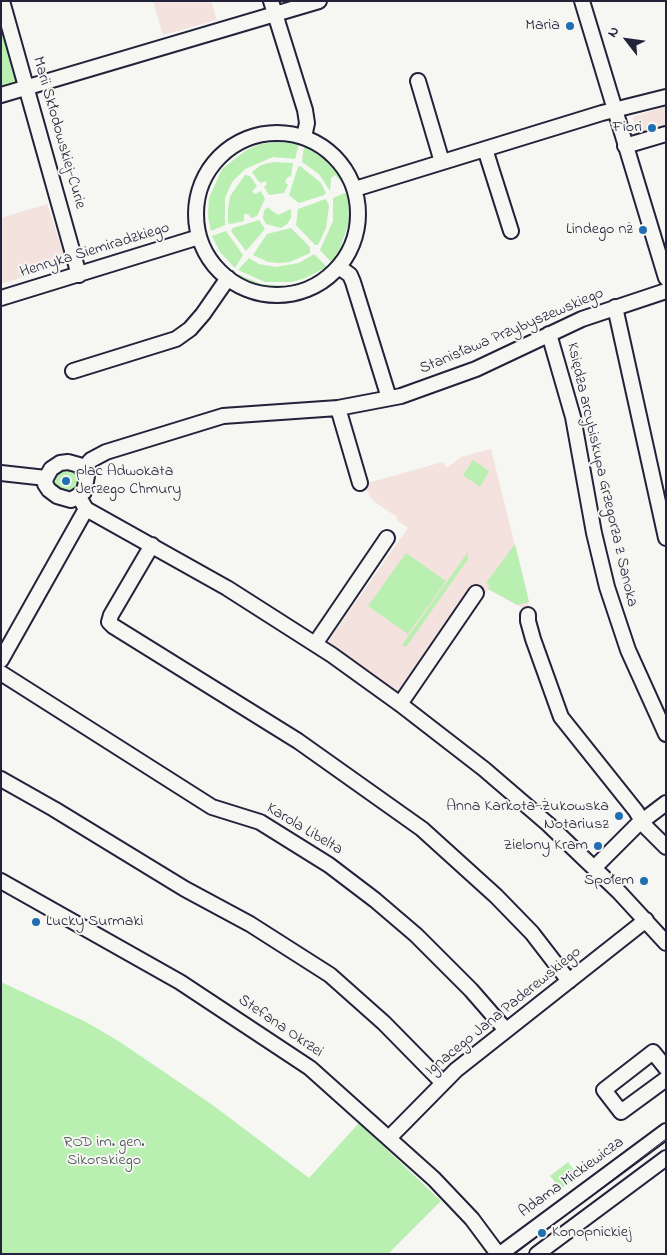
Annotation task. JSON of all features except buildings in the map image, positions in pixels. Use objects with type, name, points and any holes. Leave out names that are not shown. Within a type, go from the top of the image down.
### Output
[{"type":"street","name":"Marii Skłodowskiej-Curie","points":[[2,1],[79,275]]},
{"type":"street","points":[[1,95],[273,8],[319,1]]},
{"type":"street","points":[[582,1],[624,146],[666,278]]},
{"type":"street","points":[[273,8],[305,110],[307,123],[304,137]]},
{"type":"street","points":[[418,81],[442,162]]},
{"type":"street","points":[[355,188],[614,110],[666,97]]},
{"type":"street","points":[[288,133],[304,137],[326,148],[336,157],[344,166],[355,188],[358,205],[357,230],[348,254],[338,267],[315,286],[285,295],[255,292],[228,278],[210,260],[199,238],[196,205],[206,174],[227,149],[241,141],[264,134],[288,133]]},
{"type":"street","points":[[624,146],[666,134]]},
{"type":"street","points":[[485,149],[511,231]]},
{"type":"street","name":"Henryka Siemiradzkiego","points":[[1,298],[199,238]]},
{"type":"street","points":[[338,267],[350,275],[353,282],[390,398]]},
{"type":"street","points":[[73,371],[176,339],[190,330],[228,278]]},
{"type":"street","name":"Stanisława Przybyszewskiego","points":[[83,469],[91,460],[106,452],[223,416],[338,408],[390,398],[442,383],[549,334],[615,307],[666,291]]},
{"type":"street","points":[[615,307],[666,538]]},
{"type":"street","name":"Księdza arcybiskupa Grzegorza z Sanoka","points":[[549,334],[574,424],[594,533],[608,587],[628,650],[666,734]]},
{"type":"street","points":[[338,408],[360,483]]},
{"type":"street","points":[[1,660],[45,586],[82,503],[87,486],[87,476],[83,469],[74,463],[60,464],[51,469],[46,478],[49,490],[57,496],[82,503],[220,584],[315,644],[400,704],[484,769],[594,868],[646,920],[666,943]]},
{"type":"street","points":[[1,473],[46,478]]},
{"type":"street","points":[[315,644],[387,538]]},
{"type":"street","points":[[152,545],[111,615],[110,622],[298,741],[438,842],[496,896],[532,933],[569,982]]},
{"type":"street","points":[[400,704],[476,593]]},
{"type":"street","points":[[528,615],[533,639],[561,717],[642,820],[666,847]]},
{"type":"street","name":"Karola Libelta","points":[[1,673],[212,807],[260,822],[329,865],[380,904],[429,947],[471,990],[505,1029]]},
{"type":"street","points":[[1,779],[185,889],[250,924],[330,975],[384,1023],[442,1082]]},
{"type":"street","points":[[594,868],[642,820],[662,806]]},
{"type":"street","name":"Stefana Okrzei","points":[[1,881],[180,982],[278,1045],[320,1076],[448,1193],[499,1254]]},
{"type":"street","name":"Ignacego Jana Paderewskiego","points":[[389,1138],[442,1082],[505,1029],[569,982],[646,920]]},
{"type":"street","points":[[666,1068],[653,1052],[604,1090],[621,1112],[666,1079]]},
{"type":"street","name":"Adama Mickiewicza","points":[[499,1254],[666,1131]]},
{"type":"street","points":[[538,1254],[662,1163]]},
{"type":"shaded area","points":[[153,1],[211,1],[217,20],[163,35]]},
{"type":"shaded area","points":[[666,106],[666,132],[639,140],[633,117]]},
{"type":"shaded area","points":[[47,204],[67,263],[1,284],[1,218]]},
{"type":"shaded area","points":[[491,449],[529,602],[526,610],[488,589],[484,595],[471,586],[397,692],[327,643],[408,528],[396,519],[397,517],[372,500],[364,484],[443,462],[447,468],[461,457]]},
{"type":"green space","points":[[1,22],[18,79],[15,83],[1,87]]},
{"type":"green space","points":[[279,136],[288,138],[287,140],[265,141],[252,145],[239,151],[219,169],[206,195],[205,221],[202,222],[205,190],[215,169],[223,159],[251,141]]},
{"type":"green space","points":[[276,142],[299,144],[295,159],[273,157],[245,169],[232,182],[225,198],[225,225],[211,231],[208,217],[209,198],[222,169],[245,151],[260,144]]},
{"type":"green space","points":[[310,142],[336,159],[346,177],[325,155],[309,146]]},
{"type":"green space","points":[[304,146],[332,164],[345,186],[335,175],[331,178],[330,191],[319,174],[302,162]]},
{"type":"green space","points":[[273,162],[293,163],[291,176],[285,182],[288,185],[284,193],[269,195],[264,187],[267,184],[265,181],[259,182],[252,172],[261,165]]},
{"type":"green space","points":[[300,166],[321,183],[326,193],[324,195],[299,203],[289,195],[298,167]]},
{"type":"green space","points":[[245,175],[250,176],[257,186],[252,192],[255,194],[261,191],[265,199],[257,216],[251,218],[248,214],[244,214],[244,221],[231,224],[228,223],[230,196]]},
{"type":"green space","points":[[345,193],[348,195],[349,221],[340,249],[331,262],[320,250],[333,221],[333,198]]},
{"type":"green space","points":[[326,199],[329,206],[326,228],[318,245],[315,245],[296,225],[298,209]]},
{"type":"green space","points":[[267,207],[278,215],[291,209],[291,218],[281,228],[266,224],[263,218]]},
{"type":"green space","points":[[259,220],[265,229],[246,251],[231,231],[233,228]]},
{"type":"green space","points":[[291,228],[310,247],[310,253],[290,262],[280,263],[268,262],[253,255],[267,234]]},
{"type":"green space","points":[[226,231],[243,255],[235,268],[220,252],[212,236]]},
{"type":"green space","points":[[314,254],[327,267],[292,282],[265,282],[238,270],[249,258],[259,264],[275,267],[299,263]]},
{"type":"green space","points":[[325,271],[326,274],[304,286],[283,290],[253,285],[237,278],[240,275],[261,284],[287,286],[300,283]]},
{"type":"green space","points":[[473,460],[489,471],[480,487],[463,475]]},
{"type":"green space","name":"plac Adwokata Jerzego Chmury","points":[[67,469],[76,472],[81,478],[76,489],[69,492],[57,489],[52,483],[52,477],[60,470]]},
{"type":"green space","points":[[515,544],[529,602],[517,605],[488,589],[490,586],[486,583]]},
{"type":"green space","points":[[468,552],[468,559],[406,647],[402,645]]},
{"type":"green space","points":[[406,553],[446,581],[408,634],[368,606]]},
{"type":"green space","name":"ROD im. gen. Sikorskiego","points":[[1,982],[86,1022],[120,1042],[214,1106],[309,1178],[359,1123],[441,1201],[388,1254],[1,1254]]},
{"type":"green space","points":[[568,1162],[578,1175],[561,1189],[550,1176]]},
{"type":"tram line","points":[[515,1254],[666,1139]]},
{"type":"place","name":"Maria","points":[[570,26]]},
{"type":"place","name":"Fiori","points":[[652,128]]},
{"type":"place","name":"Lindego nż","points":[[643,230]]},
{"type":"place","name":"plac Adwokata Jerzego Chmury","points":[[66,481]]},
{"type":"place","name":"Anna Karkota-Żukowska Notariusz","points":[[619,816]]},
{"type":"place","name":"Zielony Kram","points":[[598,846]]},
{"type":"place","name":"Społem","points":[[644,881]]},
{"type":"place","name":"Lucky Surmaki","points":[[36,922]]},
{"type":"place","name":"Konopnickiej","points":[[542,1233]]}]
